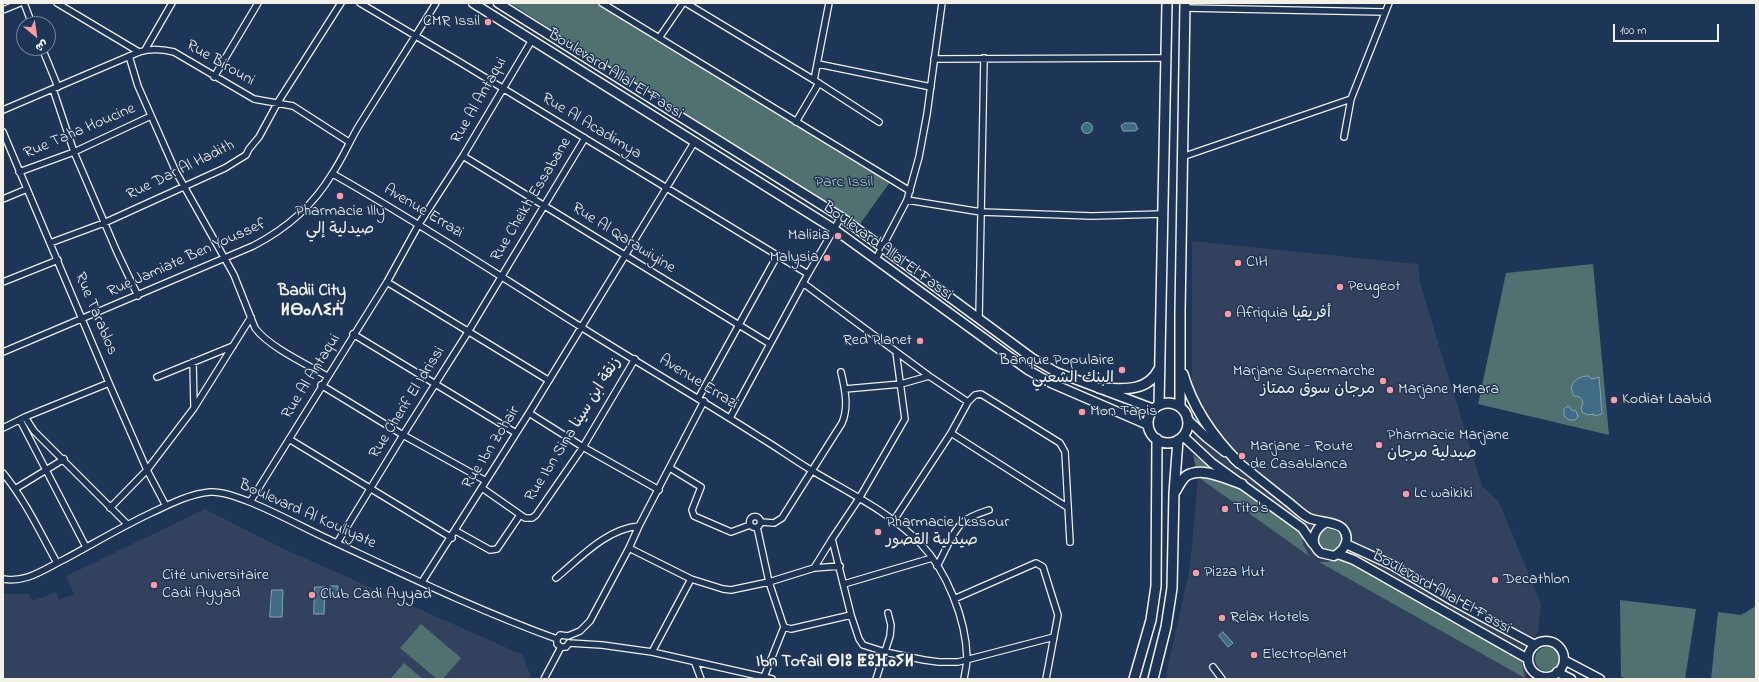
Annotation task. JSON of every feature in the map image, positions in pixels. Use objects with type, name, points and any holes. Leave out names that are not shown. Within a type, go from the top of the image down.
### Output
[{"type":"main road","name":"Boulevard Allal El Fassi","points":[[473,3],[834,229],[1028,370],[1051,383],[1148,425]]},
{"type":"main road","name":"Boulevard Allal El Fassi","points":[[498,3],[841,217],[1032,358],[1050,368],[1099,388],[1156,407]]},
{"type":"main road","points":[[1156,407],[1159,369],[1167,3]]},
{"type":"main road","points":[[1180,438],[1302,528],[1318,551],[1324,555],[1334,556],[1343,550],[1346,544],[1346,534],[1343,528],[1338,525],[1325,523],[1308,517],[1206,437],[1187,418],[1180,407],[1185,5]]},
{"type":"main road","points":[[1180,361],[1191,398],[1216,438],[1239,463]]},
{"type":"main road","points":[[1099,388],[1123,389],[1139,387],[1152,380],[1159,369]]},
{"type":"main road","points":[[1180,407],[1171,403],[1156,407],[1150,414],[1148,425],[1153,435],[1157,439],[1167,442],[1180,438]]},
{"type":"main road","points":[[1153,679],[1166,626],[1172,588],[1174,493],[1180,438],[1188,425],[1187,418]]},
{"type":"main road","points":[[1134,679],[1151,620],[1156,586],[1157,439]]},
{"type":"main road","points":[[1174,493],[1185,476],[1196,472],[1212,474],[1242,484]]},
{"type":"main road","points":[[1314,545],[1315,532],[1319,526],[1325,523]]},
{"type":"main road","name":"Boulevard Allal El Fassi","points":[[1346,544],[1392,565],[1453,601],[1535,645]]},
{"type":"main road","name":"Boulevard Allal El Fassi","points":[[1338,554],[1354,560],[1528,659]]},
{"type":"main road","points":[[1553,676],[1564,660],[1562,650],[1554,643],[1545,641],[1535,645],[1531,649],[1528,659],[1531,669],[1539,677],[1553,676],[1571,679]]},
{"type":"main road","points":[[1564,660],[1600,679]]},
{"type":"street","points":[[3,10],[20,3]]},
{"type":"street","points":[[24,3],[29,16]]},
{"type":"street","points":[[57,3],[68,6],[139,52]]},
{"type":"street","points":[[146,50],[172,3]]},
{"type":"street","points":[[214,77],[258,3]]},
{"type":"street","name":"Rue Dar Al Hadith","points":[[50,243],[104,222],[225,168],[246,155],[259,137],[278,102],[341,3]]},
{"type":"street","name":"Rue Al Acadimya","points":[[360,3],[502,87],[808,274]]},
{"type":"street","name":"Rue Jamiate Ben Youssef","points":[[3,352],[225,259],[270,238],[297,218],[310,205],[333,174],[349,142],[436,3]]},
{"type":"street","points":[[602,3],[910,191]]},
{"type":"street","points":[[659,38],[684,3],[816,82],[879,122]]},
{"type":"street","points":[[796,122],[816,82],[829,3]]},
{"type":"street","points":[[876,259],[907,200],[919,157],[931,87],[942,3]]},
{"type":"street","points":[[1344,137],[1351,98],[1389,3]]},
{"type":"street","points":[[1185,5],[1386,12]]},
{"type":"street","name":"Rue Al Antaqui","points":[[250,502],[353,334],[387,282],[419,224],[463,156],[502,87],[532,40]]},
{"type":"street","name":"Rue Birouni","points":[[3,110],[139,52],[162,49],[174,52],[214,77],[254,98],[293,106],[349,142]]},
{"type":"street","points":[[45,56],[56,88],[74,152],[138,296]]},
{"type":"street","points":[[129,56],[136,81],[176,172],[234,275],[255,328],[265,339],[327,376]]},
{"type":"street","points":[[934,58],[1166,58]]},
{"type":"street","points":[[979,318],[984,58]]},
{"type":"street","points":[[818,64],[931,87]]},
{"type":"street","points":[[1182,157],[1351,98]]},
{"type":"street","name":"Rue Taha Houcine","points":[[19,172],[74,152],[151,116]]},
{"type":"street","name":"Rue Tarablos","points":[[3,132],[109,383],[147,470],[166,506]]},
{"type":"street","name":"Rue Cheikh Essabane","points":[[502,276],[584,138]]},
{"type":"street","name":"Rue Ibn Zohair","points":[[422,582],[452,538],[529,414],[548,380],[626,256],[695,141]]},
{"type":"street","name":"Rue Al Qarawiyine","points":[[463,156],[770,344]]},
{"type":"street","name":"Avenue Errazi","points":[[333,174],[419,224],[582,327],[704,401],[894,520],[920,544],[932,558],[938,566],[954,599],[964,634],[967,659],[964,679]]},
{"type":"street","points":[[3,199],[27,189]]},
{"type":"street","points":[[907,200],[981,212],[1092,216],[1163,214]]},
{"type":"street","points":[[730,418],[803,283],[841,217]]},
{"type":"street","points":[[699,398],[777,256]]},
{"type":"street","points":[[3,282],[58,260]]},
{"type":"street","name":"Rue Cherif El Idrissi","points":[[337,543],[502,276]]},
{"type":"street","points":[[387,282],[548,380]]},
{"type":"street","points":[[803,283],[929,376],[968,402]]},
{"type":"street","points":[[110,508],[147,470],[194,408],[251,317]]},
{"type":"street","points":[[353,334],[516,433]]},
{"type":"street","points":[[157,377],[234,345]]},
{"type":"street","points":[[814,568],[860,498],[905,419],[896,352]]},
{"type":"street","name":"Rue Ibn Sina زنقة ابن سينا","points":[[520,515],[528,519],[536,515],[583,447],[635,360]]},
{"type":"street","points":[[193,362],[194,408]]},
{"type":"street","points":[[761,522],[774,523],[782,518],[842,423],[846,414],[845,389],[841,372]]},
{"type":"street","points":[[845,389],[901,384],[929,376]]},
{"type":"street","points":[[3,428],[109,383]]},
{"type":"street","points":[[322,385],[403,435],[486,481]]},
{"type":"street","points":[[894,520],[951,433],[968,402],[975,395],[981,394],[1060,443],[1065,452],[1070,542]]},
{"type":"street","points":[[561,647],[557,644],[557,639],[563,634],[568,636],[580,631],[586,626],[629,548],[704,401]]},
{"type":"street","points":[[529,414],[583,447],[659,490]]},
{"type":"street","points":[[23,419],[127,524]]},
{"type":"street","points":[[23,419],[86,547]]},
{"type":"street","points":[[951,433],[1067,507]]},
{"type":"street","points":[[288,439],[452,538]]},
{"type":"street","points":[[15,488],[64,459]]},
{"type":"street","points":[[670,468],[701,487],[692,510],[694,516],[731,532],[750,524]]},
{"type":"street","points":[[3,472],[15,488],[57,563]]},
{"type":"street","points":[[456,530],[490,550],[494,550],[497,549],[520,515],[482,488]]},
{"type":"street","name":"Boulevard Al Kouliyate","points":[[3,579],[16,581],[25,579],[127,524],[190,496],[213,492],[225,493],[250,502],[520,626],[557,639]]},
{"type":"street","points":[[938,566],[961,524],[972,516],[989,510]]},
{"type":"street","points":[[750,524],[750,519],[753,517],[758,517],[761,522]]},
{"type":"street","points":[[757,527],[761,522]]},
{"type":"street","points":[[750,524],[753,527],[757,527]]},
{"type":"street","points":[[556,578],[614,532],[628,527],[639,526]]},
{"type":"street","points":[[757,527],[769,582],[784,627],[764,677]]},
{"type":"street","points":[[832,539],[840,566],[851,615],[863,645],[885,652],[939,662],[958,662],[1054,636]]},
{"type":"street","points":[[629,548],[691,579],[715,588],[731,590],[769,582],[814,568],[840,566]]},
{"type":"street","points":[[844,584],[932,558]]},
{"type":"street","points":[[954,599],[1036,563],[1040,564],[1058,615],[1046,679]]},
{"type":"street","points":[[652,652],[691,579]]},
{"type":"street","points":[[876,679],[891,630],[888,613]]},
{"type":"street","points":[[784,627],[791,629],[851,615]]},
{"type":"street","points":[[568,636],[569,643]]},
{"type":"street","points":[[561,647],[566,647],[569,643],[602,645],[652,652],[772,679]]},
{"type":"street","points":[[544,679],[561,647]]},
{"type":"street","points":[[695,662],[701,679]]},
{"type":"street","points":[[1213,668],[1222,679]]},
{"type":"shaded area","points":[[1087,122],[1091,124],[1093,128],[1091,132],[1087,134],[1083,132],[1081,128],[1083,124]]},
{"type":"shaded area","points":[[1125,123],[1135,123],[1138,129],[1135,131],[1123,131],[1121,126]]},
{"type":"shaded area","points":[[1192,241],[1418,264],[1420,283],[1482,486],[1499,502],[1541,604],[1538,632],[1527,652],[1526,679],[1165,679],[1190,567],[1198,478],[1192,408]]},
{"type":"shaded area","points":[[1588,376],[1592,379],[1599,377],[1602,414],[1594,416],[1594,414],[1587,415],[1582,412],[1582,400],[1579,397],[1574,396],[1571,388],[1577,379]]},
{"type":"shaded area","points":[[1569,406],[1571,410],[1576,411],[1578,417],[1575,420],[1569,420],[1564,416],[1564,409]]},
{"type":"shaded area","points":[[205,509],[282,548],[523,655],[531,677],[530,679],[3,679],[3,594],[29,594],[33,601],[56,592],[59,600],[74,594],[66,576]]},
{"type":"shaded area","points":[[330,586],[338,586],[337,598],[329,597]]},
{"type":"shaded area","points":[[315,587],[325,587],[324,614],[314,614]]},
{"type":"shaded area","points":[[272,590],[283,590],[282,617],[270,617]]},
{"type":"shaded area","points":[[1223,632],[1233,643],[1228,647],[1219,636]]},
{"type":"green space","name":"Parc Issil","points":[[510,3],[598,3],[720,75],[890,182],[860,224]]},
{"type":"green space","points":[[1593,264],[1609,435],[1478,404],[1506,273]]},
{"type":"green space","points":[[1193,455],[1302,533],[1303,544],[1309,556],[1198,477]]},
{"type":"green space","points":[[1329,529],[1337,533],[1341,541],[1337,549],[1329,553],[1321,549],[1317,541],[1321,533]]},
{"type":"green space","points":[[1341,557],[1521,658],[1525,678],[1319,562],[1328,562]]},
{"type":"green space","points":[[1620,600],[1696,609],[1685,679],[1629,679],[1621,677]]},
{"type":"green space","points":[[1756,606],[1756,679],[1711,679],[1718,612],[1741,615]]},
{"type":"green space","points":[[421,624],[461,658],[443,679],[437,679],[400,648]]},
{"type":"green space","points":[[1547,647],[1552,648],[1558,654],[1558,664],[1552,670],[1547,671],[1542,670],[1536,664],[1535,659],[1536,654],[1542,648]]},
{"type":"green space","points":[[404,663],[423,679],[391,678]]},
{"type":"place","name":"CMR Issil","points":[[488,22]]},
{"type":"place","name":"Pharmacie Illy صيدلية إلي","points":[[340,196]]},
{"type":"place","name":"Malizia","points":[[838,236]]},
{"type":"place","name":"Malysia","points":[[827,258]]},
{"type":"place","name":"CIH","points":[[1238,263]]},
{"type":"place","name":"Peugeot","points":[[1340,287]]},
{"type":"place","name":"Afriquia أفريقيا","points":[[1228,314]]},
{"type":"place","name":"Red Planet","points":[[920,341]]},
{"type":"place","name":"Banque Populaire البنك الشعبي","points":[[1122,370]]},
{"type":"place","name":"Marjane Supermarche مرجان سوق ممتاز","points":[[1383,381]]},
{"type":"place","name":"Marjane Menara","points":[[1390,390]]},
{"type":"place","name":"Kodiat Laabid","points":[[1614,400]]},
{"type":"place","name":"Mon Tapis","points":[[1082,412]]},
{"type":"place","name":"Pharmacie Marjane صيدلية مرجان","points":[[1379,445]]},
{"type":"place","name":"Marjane - Route de Casablanca","points":[[1242,456]]},
{"type":"place","name":"Lc waikiki","points":[[1406,494]]},
{"type":"place","name":"Tito's","points":[[1225,509]]},
{"type":"place","name":"Pharmacie Lkssour صيدلية القصور","points":[[878,532]]},
{"type":"place","name":"Pizza Hut","points":[[1196,573]]},
{"type":"place","name":"Decathlon","points":[[1495,580]]},
{"type":"place","name":"Cité universitaire Cadi Ayyad","points":[[154,585]]},
{"type":"place","name":"Club Cadi Ayyad","points":[[312,595]]},
{"type":"place","name":"Relax Hotels","points":[[1222,618]]},
{"type":"place","name":"Electroplanet","points":[[1254,655]]},
{"type":"district","name":"Badii City ⵍⴱⴰⴷⵉⵄ","points":[[312,302]]},
{"type":"district","name":"Ibn Tofail ⴱⵏⵓ ⵟⵓⴼⴰⵢⵍ","points":[[835,663]]}]
